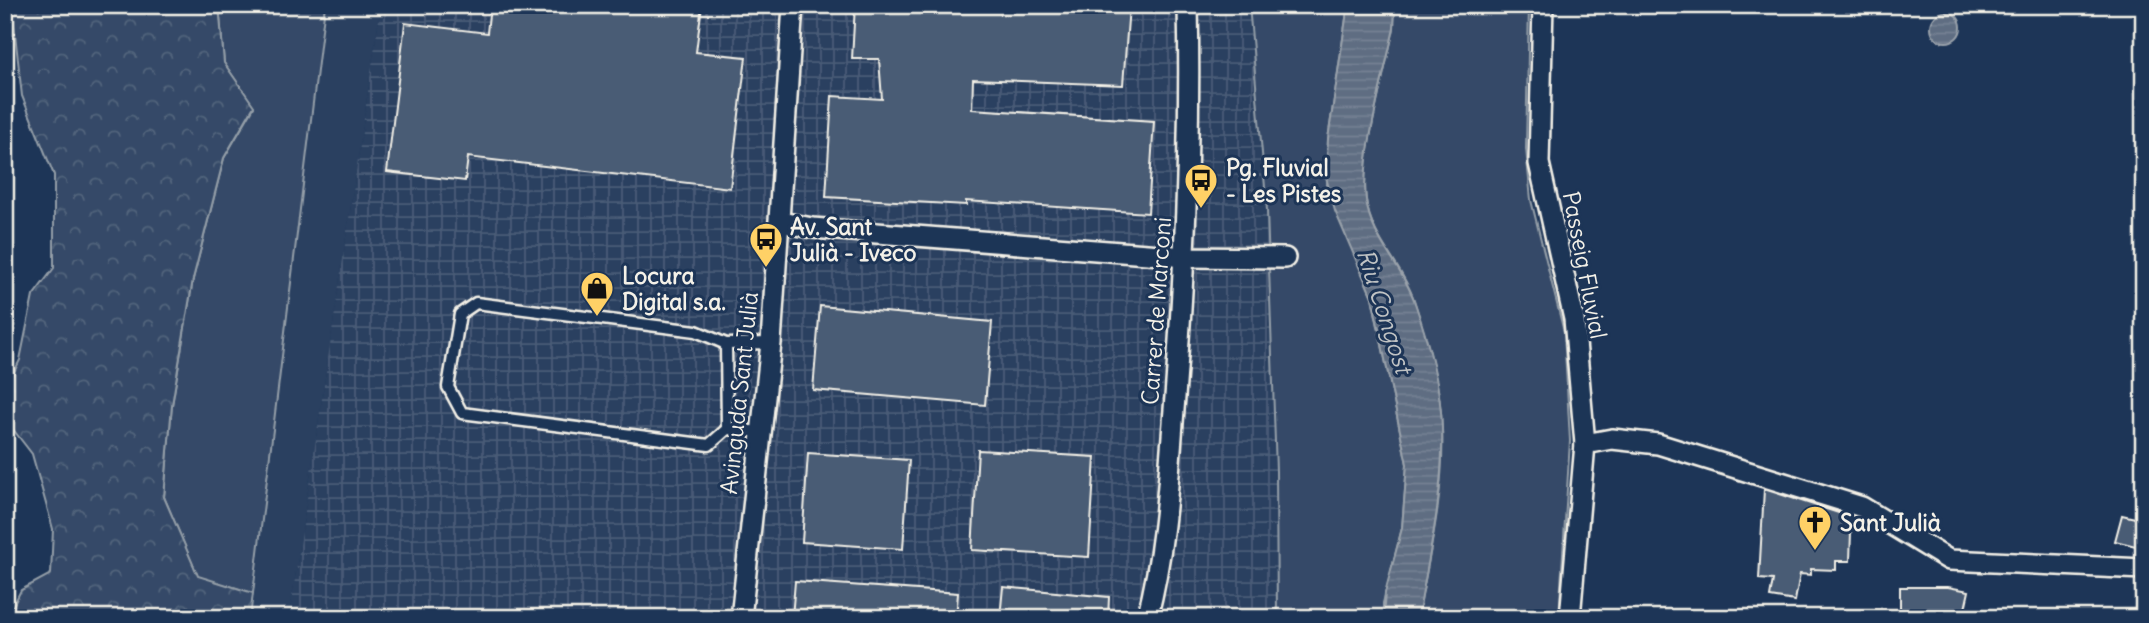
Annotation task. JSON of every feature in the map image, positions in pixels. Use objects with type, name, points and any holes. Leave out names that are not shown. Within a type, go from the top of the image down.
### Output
[{"type":"street","name":"Avinguda Sant Julià","points":[[741,618],[771,343],[781,222],[793,5]]},
{"type":"street","name":"Carrer de Marconi","points":[[1147,618],[1157,579],[1165,514],[1186,257],[1190,114],[1188,5]]},
{"type":"street","name":"Passeig Fluvial","points":[[1543,5],[1539,163],[1574,319],[1585,444],[1570,618]]},
{"type":"street","points":[[781,222],[811,228],[1186,257],[1285,258]]},
{"type":"street","points":[[1585,444],[1612,439],[1658,444],[1862,507],[1949,560],[2144,569]]},
{"type":"lane","points":[[762,432],[727,429],[709,445],[461,413],[448,387],[460,314],[476,303],[696,331],[726,344],[771,343]]},
{"type":"lane","points":[[726,344],[727,429]]},
{"type":"shaded area","points":[[325,5],[381,5],[289,618],[250,618]]},
{"type":"shaded area","points":[[381,5],[1249,5],[1267,210],[1276,471],[1277,618],[289,618]]},
{"type":"green space","points":[[16,5],[219,5],[224,63],[254,106],[224,158],[193,279],[172,405],[164,497],[198,576],[253,593],[250,618],[7,618],[21,590],[51,574],[53,529],[32,454],[5,419],[5,390],[20,360],[33,296],[54,268],[54,175],[22,96],[13,16]]},
{"type":"green space","points":[[219,5],[325,5],[253,593],[198,577],[164,497],[172,405],[193,279],[224,158],[254,107],[224,63]]},
{"type":"green space","points":[[1249,5],[1348,5],[1328,139],[1327,185],[1372,297],[1407,464],[1402,528],[1383,603],[1383,618],[1277,618],[1276,471],[1267,210]]},
{"type":"green space","points":[[1395,5],[1529,5],[1526,149],[1531,200],[1564,332],[1570,441],[1559,618],[1418,618],[1439,500],[1442,453],[1439,396],[1414,300],[1374,227],[1366,200],[1365,183],[1370,139],[1394,28]]},
{"type":"water","name":"Riu Congost","points":[[1348,5],[1395,5],[1394,28],[1370,139],[1365,183],[1366,200],[1374,227],[1414,300],[1429,347],[1439,396],[1442,429],[1441,477],[1418,618],[1383,618],[1385,593],[1402,528],[1407,464],[1372,297],[1335,211],[1326,177],[1328,139]]},
{"type":"water","points":[[1946,12],[1957,16],[1961,27],[1957,38],[1946,42],[1935,38],[1931,27],[1935,16]]},
{"type":"building","points":[[490,5],[702,5],[696,52],[746,57],[730,188],[468,157],[465,181],[387,172],[405,23],[487,33]]},
{"type":"building","points":[[855,5],[1129,6],[1123,85],[973,79],[972,109],[1154,121],[1148,213],[966,201],[966,205],[826,197],[832,96],[882,99],[879,59],[852,59]]},
{"type":"building","points":[[820,306],[992,322],[985,405],[813,390]]},
{"type":"building","points":[[978,450],[1095,457],[1089,557],[972,550]]},
{"type":"building","points":[[808,453],[909,460],[903,549],[802,542]]},
{"type":"building","points":[[1764,489],[1848,516],[1842,532],[1851,532],[1850,561],[1836,561],[1836,570],[1811,569],[1811,575],[1800,574],[1795,601],[1770,597],[1773,580],[1759,579]]},
{"type":"building","points":[[2122,515],[2144,520],[2144,548],[2115,541]]},
{"type":"building","points":[[795,581],[958,593],[956,618],[792,618]]},
{"type":"building","points":[[1003,587],[1109,597],[1108,618],[1000,618]]},
{"type":"building","points":[[1900,587],[1948,587],[1969,591],[1963,618],[1900,618]]},
{"type":"place","name":"Pg. Fluvial - Les Pistes","points":[[1201,210]]},
{"type":"place","name":"Av. Sant Julià - Iveco","points":[[766,269]]},
{"type":"place","name":"Locura Digital s.a.","points":[[597,318]]},
{"type":"place","name":"Sant Julià","points":[[1815,552]]}]
